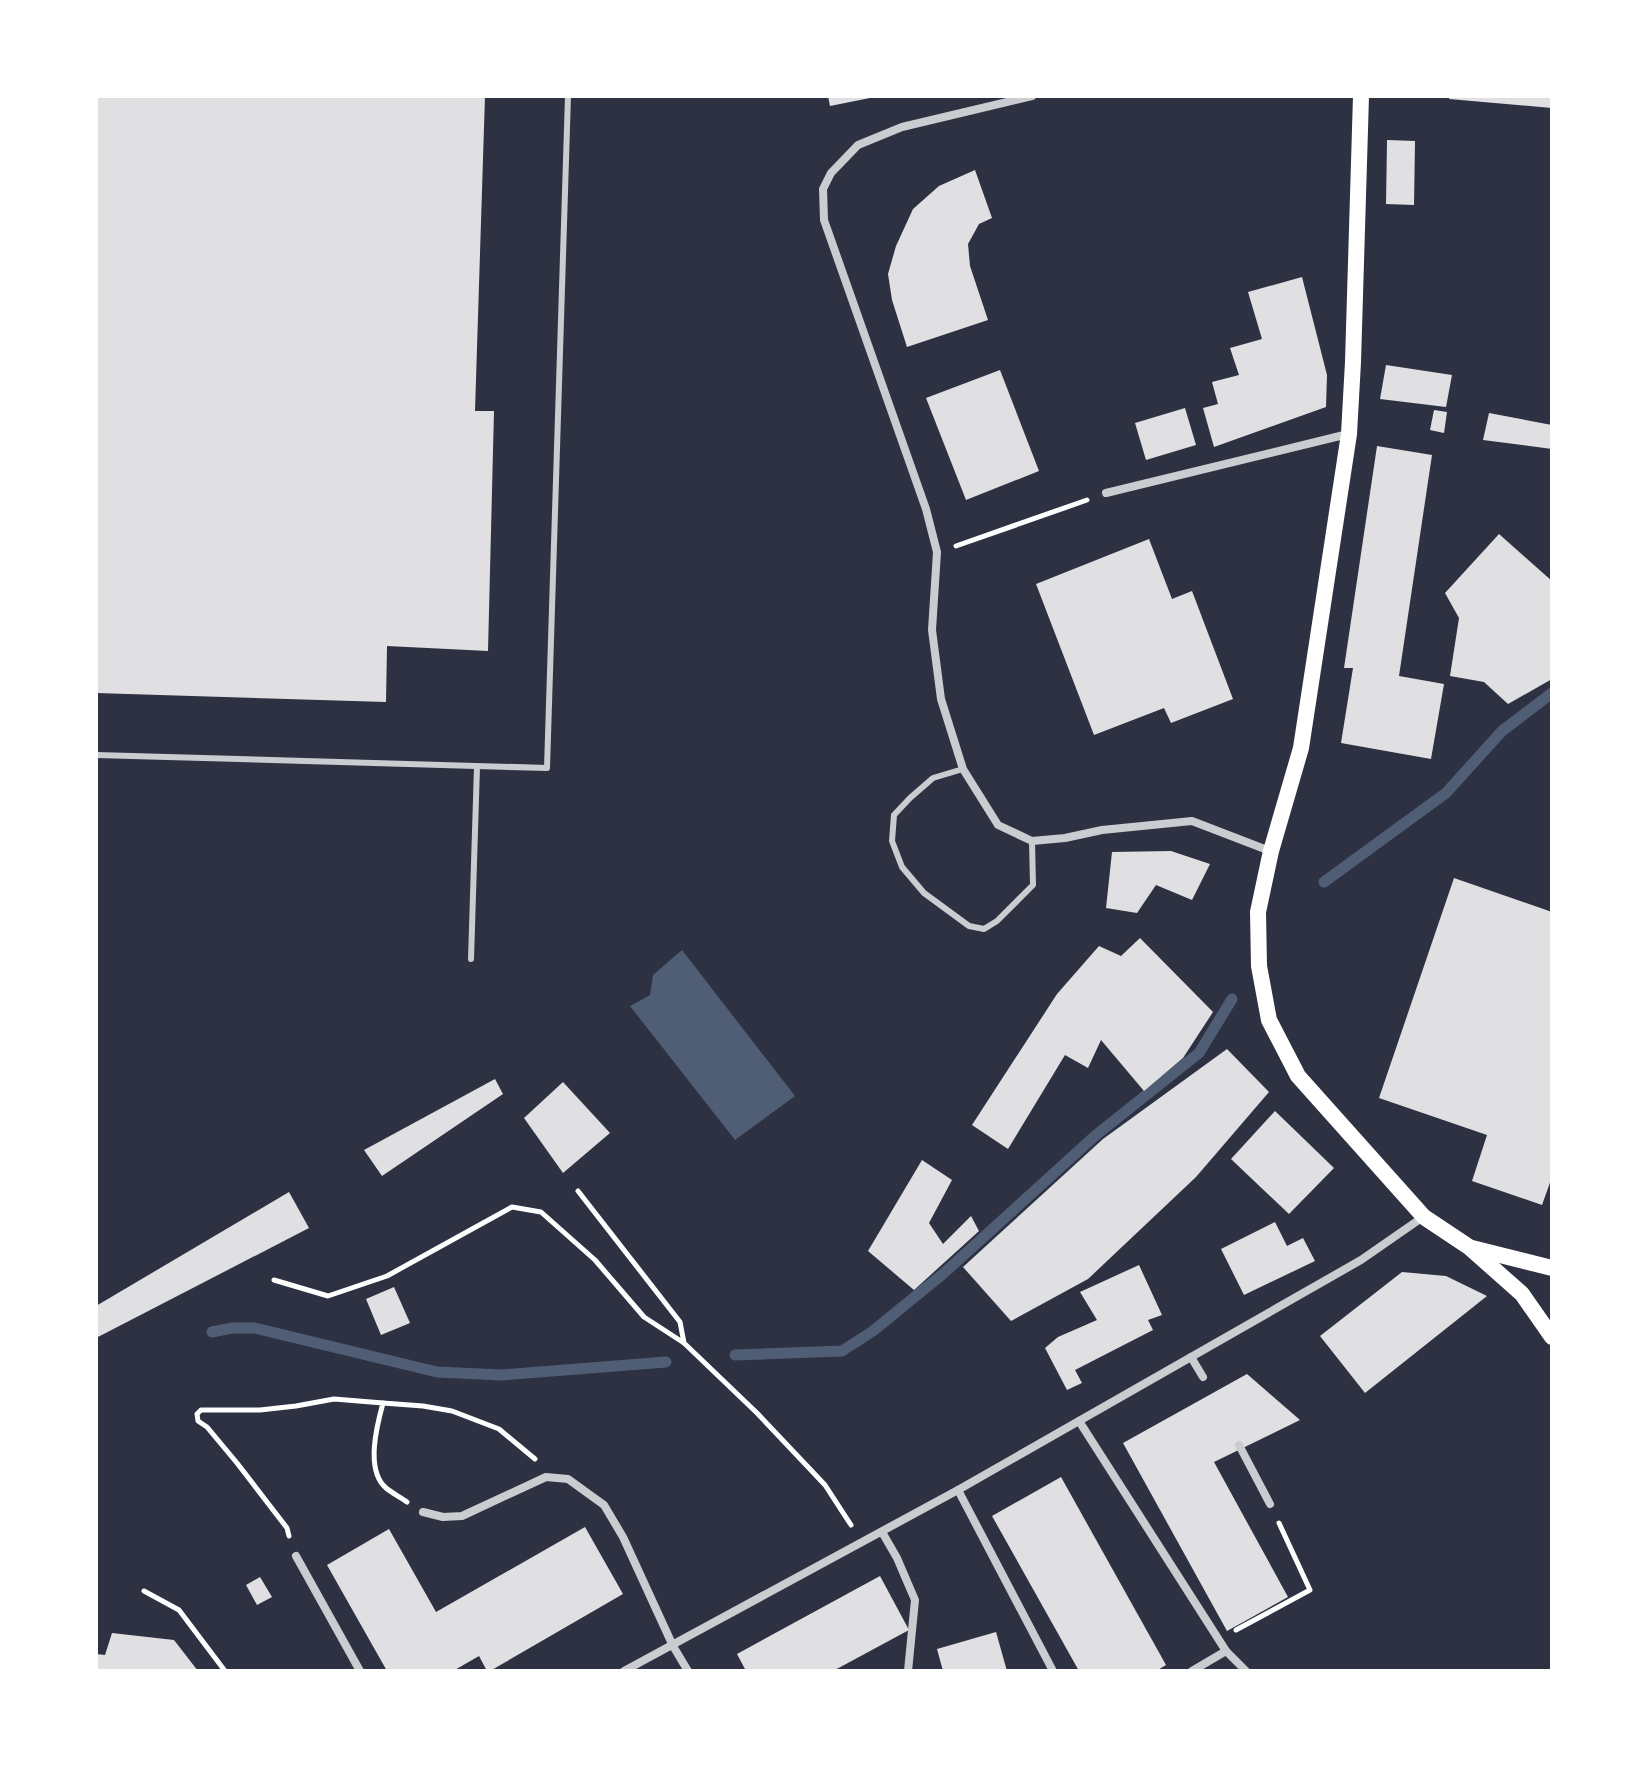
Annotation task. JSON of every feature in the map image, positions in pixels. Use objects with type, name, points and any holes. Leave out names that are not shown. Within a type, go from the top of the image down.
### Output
[{"type":"main road","points":[[1361,96],[1349,434],[1301,748],[1271,851],[1258,912],[1259,966],[1269,1020],[1298,1076],[1424,1217],[1469,1247],[1522,1294],[1552,1337]]},
{"type":"main road","points":[[1469,1247],[1552,1268]]},
{"type":"street","points":[[1032,96],[902,127],[858,145],[831,173],[823,189],[824,220],[926,509],[937,552],[933,644],[941,699],[963,769],[998,825],[1032,841],[1192,821],[1271,851]]},
{"type":"street","points":[[1106,493],[1349,434]]},
{"type":"street","points":[[624,1671],[958,1490],[1361,1260],[1424,1217]]},
{"type":"street","points":[[1191,1357],[1203,1377]]},
{"type":"street","points":[[1079,1421],[1226,1651],[1246,1671]]},
{"type":"street","points":[[1239,1445],[1270,1504]]},
{"type":"street","points":[[423,1512],[443,1517],[462,1516],[546,1477],[568,1479],[604,1505],[623,1537],[673,1646],[688,1671]]},
{"type":"street","points":[[958,1490],[1053,1671]]},
{"type":"street","points":[[882,1532],[915,1600],[908,1671]]},
{"type":"street","points":[[296,1556],[360,1671]]},
{"type":"street","points":[[1192,1671],[1226,1651]]},
{"type":"lane","points":[[96,755],[547,768],[568,96]]},
{"type":"lane","points":[[471,959],[477,767]]},
{"type":"lane","points":[[963,769],[933,778],[894,815],[892,841],[902,867],[924,893],[969,926],[984,929],[997,921],[1033,885],[1032,841]]},
{"type":"path","points":[[937,552],[1106,493]]},
{"type":"path","points":[[578,1191],[680,1322],[684,1343]]},
{"type":"path","points":[[274,1280],[328,1296],[387,1276],[512,1207],[541,1212],[595,1260],[644,1317],[684,1343],[757,1413],[825,1485],[862,1543]]},
{"type":"path","points":[[296,1556],[287,1528],[237,1463],[207,1427],[198,1421],[197,1414],[201,1410],[260,1410],[334,1399],[452,1411],[499,1429],[558,1478]]},
{"type":"path","points":[[383,1403],[373,1449],[377,1474],[383,1486],[423,1512]]},
{"type":"path","points":[[1220,1640],[1310,1590],[1270,1504]]},
{"type":"path","points":[[144,1591],[179,1610],[225,1671]]},
{"type":"water","points":[[682,950],[795,1096],[735,1140],[630,1006],[650,995],[653,975]]},
{"type":"building","points":[[96,96],[485,96],[475,411],[494,411],[488,651],[387,646],[386,702],[96,693]]},
{"type":"building","points":[[828,96],[875,96],[875,97],[830,106]]},
{"type":"building","points":[[1450,96],[1552,96],[1552,108],[1449,99]]},
{"type":"building","points":[[1387,140],[1415,141],[1414,205],[1386,204]]},
{"type":"building","points":[[975,170],[992,218],[979,224],[968,244],[970,266],[988,320],[907,347],[892,300],[888,274],[896,246],[913,209],[939,186]]},
{"type":"building","points":[[1302,277],[1327,375],[1326,407],[1214,447],[1203,408],[1218,404],[1212,382],[1239,375],[1230,348],[1262,339],[1248,292]]},
{"type":"building","points":[[1386,365],[1452,375],[1446,407],[1380,399]]},
{"type":"building","points":[[1000,370],[1039,471],[966,500],[926,398]]},
{"type":"building","points":[[1185,408],[1196,445],[1146,460],[1135,423]]},
{"type":"building","points":[[1434,410],[1447,412],[1444,433],[1430,430]]},
{"type":"building","points":[[1489,413],[1552,425],[1552,449],[1483,440]]},
{"type":"building","points":[[1377,446],[1432,455],[1399,676],[1444,684],[1431,759],[1341,743],[1353,668],[1344,668]]},
{"type":"building","points":[[1499,534],[1552,581],[1552,679],[1508,704],[1484,682],[1450,676],[1459,618],[1445,593]]},
{"type":"building","points":[[1149,539],[1172,599],[1192,591],[1233,699],[1171,723],[1164,708],[1094,735],[1036,584]]},
{"type":"building","points":[[1171,851],[1210,864],[1192,900],[1156,885],[1137,913],[1106,908],[1112,852]]},
{"type":"building","points":[[1454,878],[1552,912],[1552,1177],[1542,1205],[1472,1181],[1487,1135],[1379,1098]]},
{"type":"building","points":[[1140,938],[1213,1012],[1183,1058],[1144,1091],[1101,1040],[1088,1068],[1065,1055],[1008,1149],[972,1125],[1057,994],[1099,946],[1121,956]]},
{"type":"building","points":[[1227,1049],[1269,1092],[1196,1177],[1088,1279],[1011,1321],[963,1267],[1103,1139]]},
{"type":"building","points":[[495,1079],[503,1094],[382,1176],[364,1150]]},
{"type":"building","points":[[563,1082],[610,1133],[563,1173],[524,1118]]},
{"type":"building","points":[[1275,1111],[1334,1168],[1289,1214],[1231,1159]]},
{"type":"building","points":[[922,1160],[952,1180],[929,1223],[943,1244],[971,1216],[979,1231],[914,1290],[868,1251]]},
{"type":"building","points":[[289,1192],[309,1228],[96,1338],[96,1306]]},
{"type":"building","points":[[1275,1222],[1287,1246],[1303,1238],[1315,1261],[1244,1295],[1221,1249]]},
{"type":"building","points":[[1139,1265],[1162,1315],[1148,1320],[1153,1330],[1075,1370],[1082,1383],[1067,1390],[1045,1348],[1058,1337],[1097,1320],[1080,1292]]},
{"type":"building","points":[[1402,1272],[1446,1276],[1487,1296],[1365,1393],[1320,1336]]},
{"type":"building","points":[[394,1287],[410,1323],[381,1335],[366,1299]]},
{"type":"building","points":[[1247,1374],[1300,1420],[1214,1462],[1288,1597],[1227,1631],[1123,1443]]},
{"type":"building","points":[[1061,1477],[1166,1665],[1156,1671],[1079,1671],[992,1516]]},
{"type":"building","points":[[585,1527],[623,1594],[490,1671],[487,1671],[479,1656],[453,1671],[387,1671],[327,1565],[389,1529],[436,1612]]},
{"type":"building","points":[[880,1576],[909,1630],[833,1671],[746,1671],[737,1654]]},
{"type":"building","points":[[260,1577],[272,1597],[257,1605],[246,1585]]},
{"type":"building","points":[[996,1632],[1007,1671],[943,1671],[937,1649]]},
{"type":"building","points":[[112,1633],[174,1640],[198,1671],[96,1671],[96,1654],[105,1655]]},
{"type":"waterway","points":[[1324,882],[1446,793],[1502,731],[1552,693]]},
{"type":"waterway","points":[[735,1355],[842,1351],[873,1331],[944,1273],[1096,1135],[1199,1053],[1232,999]]},
{"type":"waterway","points":[[212,1332],[255,1328],[437,1372],[502,1375],[666,1362]]}]
